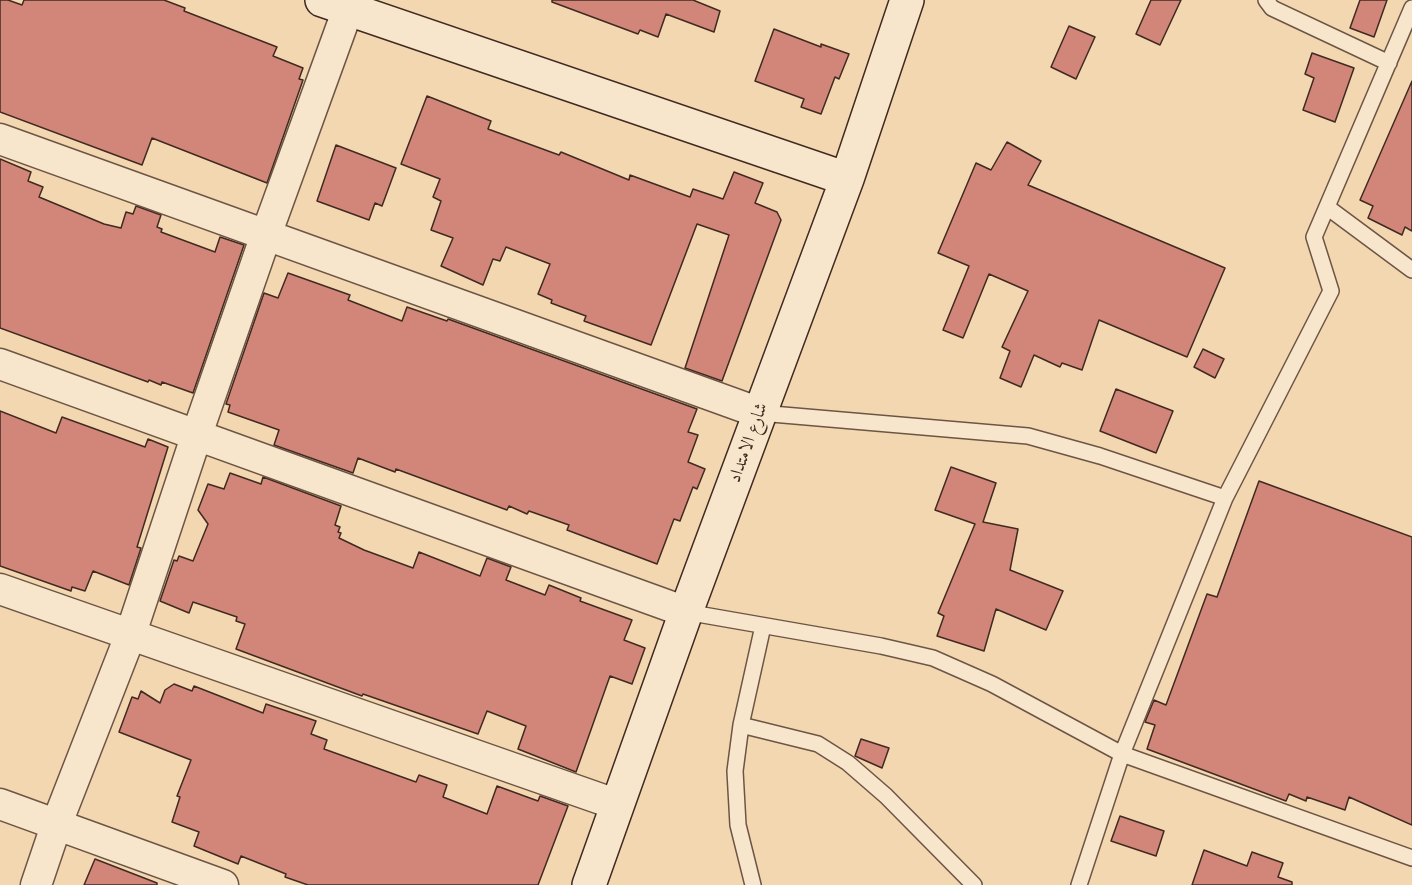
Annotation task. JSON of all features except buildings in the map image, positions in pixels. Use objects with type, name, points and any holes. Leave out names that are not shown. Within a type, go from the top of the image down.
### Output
[{"type":"street","name":"شارع الامتداد","points":[[589,885],[686,612],[847,179],[907,0]]},
{"type":"street","points":[[36,885],[57,823],[130,636],[266,235],[335,5],[847,179]]},
{"type":"street","points":[[0,139],[760,413]]},
{"type":"street","points":[[0,364],[686,612]]},
{"type":"street","points":[[0,589],[618,805]]},
{"type":"street","points":[[0,804],[224,885]]},
{"type":"lane","points":[[1266,0],[1272,8],[1389,63]]},
{"type":"lane","points":[[1079,885],[1122,754],[1225,498],[1331,291],[1314,237],[1412,8]]},
{"type":"lane","points":[[1327,207],[1412,270]]},
{"type":"lane","points":[[760,413],[1029,436],[1100,456],[1225,498]]},
{"type":"lane","points":[[686,612],[871,644],[933,658],[992,684],[1122,754],[1412,858]]},
{"type":"lane","points":[[753,885],[738,825],[735,771],[741,724],[763,626]]},
{"type":"lane","points":[[741,724],[818,744],[848,763],[886,796],[974,885]]}]
